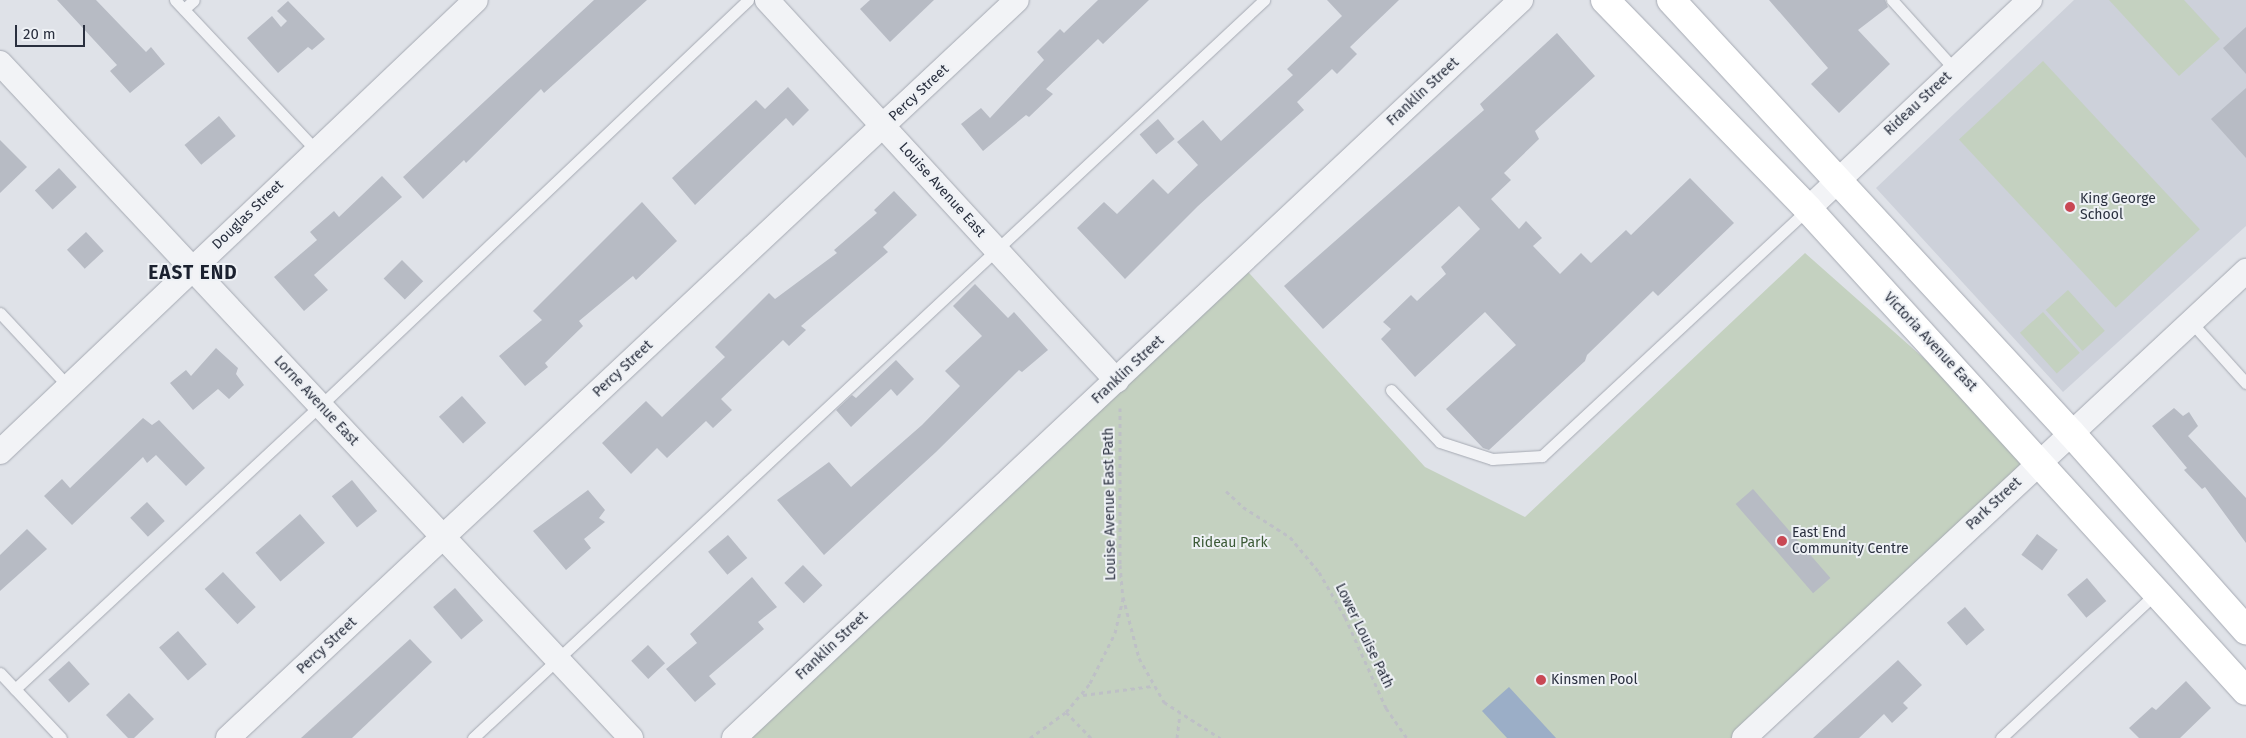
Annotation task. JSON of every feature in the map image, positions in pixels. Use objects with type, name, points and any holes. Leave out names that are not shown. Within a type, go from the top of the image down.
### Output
[{"type":"main road","name":"Victoria Avenue East","points":[[1605,0],[1808,209],[2040,461],[2246,691]]},
{"type":"main road","points":[[1671,0],[2071,432],[2246,630]]},
{"type":"street","name":"Douglas Street","points":[[0,452],[476,0]]},
{"type":"street","name":"Louise Avenue East","points":[[767,0],[1117,381]]},
{"type":"street","name":"Percy Street","points":[[228,738],[1017,0]]},
{"type":"street","name":"Franklin Street","points":[[734,738],[1117,381],[1521,0]]},
{"type":"street","name":"Rideau Street","points":[[1808,209],[2030,0]]},
{"type":"street","name":"Lorne Avenue East","points":[[0,63],[631,738]]},
{"type":"street","name":"Park Street","points":[[1744,738],[2246,271]]},
{"type":"lane","points":[[175,0],[316,150]]},
{"type":"lane","points":[[184,9],[194,0]]},
{"type":"lane","points":[[15,689],[320,406],[748,0]]},
{"type":"lane","points":[[473,738],[1264,0]]},
{"type":"lane","points":[[1892,0],[1955,70]]},
{"type":"lane","points":[[1391,390],[1440,442],[1492,459],[1542,456],[1808,209]]},
{"type":"lane","points":[[0,313],[69,387]]},
{"type":"lane","points":[[2190,322],[2246,384]]},
{"type":"lane","points":[[2001,738],[2156,592]]},
{"type":"lane","points":[[0,673],[61,738]]},
{"type":"path","name":"Louise Avenue East Path","points":[[1117,381],[1120,407],[1120,565],[1123,597],[1139,658],[1152,686],[1180,714],[1220,738]]},
{"type":"path","name":"Lower Louise Path","points":[[1226,491],[1243,506],[1290,537],[1319,572],[1346,617],[1386,708],[1407,738]]},
{"type":"path","points":[[1030,738],[1066,712],[1082,695],[1104,659],[1123,597]]},
{"type":"path","points":[[1082,695],[1152,686]]},
{"type":"path","points":[[1066,712],[1091,738]]},
{"type":"path","points":[[1177,738],[1180,714]]},
{"type":"shaded area","name":"King George School","points":[[2074,0],[2246,0],[2246,226],[2063,392],[1876,188]]},
{"type":"green space","points":[[2109,0],[2184,0],[2220,39],[2179,76]]},
{"type":"green space","points":[[2043,61],[2200,229],[2116,308],[1959,139]]},
{"type":"green space","name":"Rideau Park","points":[[1805,253],[2040,461],[1744,738],[734,738],[1240,263],[1425,467],[1525,517]]},
{"type":"green space","points":[[2068,290],[2105,331],[2083,351],[2046,310]]},
{"type":"green space","points":[[2043,312],[2080,353],[2057,374],[2020,333]]},
{"type":"water","points":[[1509,687],[1556,738],[1507,738],[1482,711]]},
{"type":"building","points":[[57,0],[96,0],[146,52],[151,47],[165,64],[130,93],[110,71],[117,65]]},
{"type":"building","points":[[594,0],[647,0],[544,93],[541,89],[466,163],[464,160],[423,199],[403,177]]},
{"type":"building","points":[[870,0],[934,0],[890,42],[860,9]]},
{"type":"building","points":[[1098,0],[1149,0],[1103,44],[1098,39],[1046,89],[1053,94],[1029,117],[1026,115],[983,151],[961,124],[981,108],[990,118],[1044,60],[1037,52],[1060,29],[1064,33]]},
{"type":"building","points":[[1327,0],[1399,0],[1350,47],[1357,54],[1337,74],[1332,69],[1297,102],[1304,110],[1198,206],[1125,279],[1077,228],[1104,202],[1117,214],[1153,179],[1168,194],[1198,165],[1177,142],[1203,120],[1221,141],[1293,75],[1287,69],[1342,16]]},
{"type":"building","points":[[1769,0],[1885,0],[1888,7],[1858,30],[1890,64],[1839,113],[1811,84],[1828,68]]},
{"type":"building","points":[[288,1],[325,39],[312,50],[308,47],[278,73],[247,38],[272,16],[281,27],[287,21],[277,11]]},
{"type":"building","points":[[2246,27],[2246,74],[2223,48]]},
{"type":"building","points":[[1557,33],[1595,76],[1535,131],[1539,139],[1504,173],[1511,180],[1491,199],[1519,229],[1526,221],[1542,238],[1533,246],[1560,274],[1581,253],[1591,263],[1626,230],[1631,235],[1690,178],[1734,223],[1658,296],[1653,291],[1587,355],[1585,361],[1489,450],[1483,448],[1446,409],[1516,345],[1485,312],[1415,377],[1381,339],[1391,329],[1383,322],[1411,295],[1417,301],[1446,274],[1441,267],[1480,229],[1459,206],[1323,329],[1284,286],[1484,110],[1480,104]]},
{"type":"building","points":[[788,87],[809,110],[793,126],[786,118],[695,205],[672,178],[756,100],[765,109]]},
{"type":"building","points":[[2246,88],[2246,158],[2211,119]]},
{"type":"building","points":[[219,116],[236,136],[201,165],[185,145]]},
{"type":"building","points":[[1158,119],[1175,139],[1156,154],[1140,134]]},
{"type":"building","points":[[0,140],[27,167],[0,193]]},
{"type":"building","points":[[59,168],[77,187],[53,210],[35,191]]},
{"type":"building","points":[[382,176],[402,197],[314,275],[328,290],[304,311],[274,277],[317,240],[310,232],[334,211],[339,217]]},
{"type":"building","points":[[894,191],[917,215],[883,247],[888,252],[801,326],[806,330],[789,346],[783,340],[721,399],[732,410],[713,428],[706,421],[667,458],[657,448],[631,474],[602,443],[646,401],[662,417],[725,357],[715,347],[769,293],[775,299],[837,253],[834,250],[877,213],[874,210]]},
{"type":"building","points":[[642,202],[677,241],[636,280],[633,276],[579,321],[583,326],[545,363],[548,367],[525,386],[499,356],[542,320],[533,311]]},
{"type":"building","points":[[86,232],[104,251],[85,269],[67,250]]},
{"type":"building","points":[[402,260],[423,281],[405,300],[384,278]]},
{"type":"building","points":[[975,284],[1008,318],[1014,312],[1048,350],[1022,372],[1019,370],[936,452],[824,555],[777,500],[829,462],[851,487],[922,425],[960,386],[945,371],[982,336],[953,306]]},
{"type":"building","points":[[216,348],[238,368],[236,374],[244,385],[229,399],[218,389],[193,410],[170,383],[186,370],[191,376]]},
{"type":"building","points":[[896,360],[914,379],[897,396],[891,389],[851,427],[836,410],[852,395],[856,398]]},
{"type":"building","points":[[462,396],[486,423],[463,443],[439,417]]},
{"type":"building","points":[[2174,408],[2183,416],[2189,412],[2198,426],[2188,436],[2246,498],[2246,543],[2205,487],[2202,489],[2184,470],[2187,468],[2152,426]]},
{"type":"building","points":[[143,418],[152,425],[159,420],[205,468],[186,486],[156,455],[147,463],[143,457],[72,525],[44,496],[62,479],[70,488]]},
{"type":"building","points":[[352,480],[377,511],[357,527],[332,496]]},
{"type":"building","name":"East End Community Centre","points":[[1753,489],[1830,578],[1813,593],[1736,504]]},
{"type":"building","points":[[588,490],[605,510],[599,518],[605,522],[584,539],[591,548],[566,570],[533,531]]},
{"type":"building","points":[[147,502],[165,521],[148,537],[130,518]]},
{"type":"building","points":[[300,514],[325,543],[280,581],[255,553]]},
{"type":"building","points":[[27,529],[47,549],[0,591],[0,555]]},
{"type":"building","points":[[2037,534],[2058,550],[2042,570],[2021,555]]},
{"type":"building","points":[[728,535],[747,558],[727,575],[708,552]]},
{"type":"building","points":[[803,565],[822,585],[804,603],[784,583]]},
{"type":"building","points":[[223,572],[256,607],[237,624],[205,589]]},
{"type":"building","points":[[752,577],[777,607],[758,622],[764,629],[709,676],[716,684],[695,702],[666,669],[697,643],[690,634]]},
{"type":"building","points":[[2087,578],[2106,601],[2086,618],[2067,595]]},
{"type":"building","points":[[455,588],[483,620],[461,639],[433,607]]},
{"type":"building","points":[[1965,607],[1985,630],[1967,645],[1947,623]]},
{"type":"building","points":[[178,631],[207,664],[188,681],[159,647]]},
{"type":"building","points":[[410,639],[432,662],[352,738],[301,738]]},
{"type":"building","points":[[648,645],[665,663],[648,679],[631,661]]},
{"type":"building","points":[[1898,660],[1922,685],[1903,703],[1908,708],[1892,723],[1884,714],[1859,738],[1813,738]]},
{"type":"building","points":[[69,661],[90,684],[69,703],[48,680]]},
{"type":"building","points":[[2186,681],[2211,708],[2180,738],[2139,738],[2129,728],[2152,707],[2156,710]]},
{"type":"building","points":[[129,693],[154,719],[134,738],[128,738],[106,715]]},
{"type":"place","name":"King George School","points":[[2070,207]]},
{"type":"place","name":"East End Community Centre","points":[[1782,541]]},
{"type":"place","name":"Kinsmen Pool","points":[[1541,680]]},
{"type":"district","name":"EAST END","points":[[193,273]]}]
